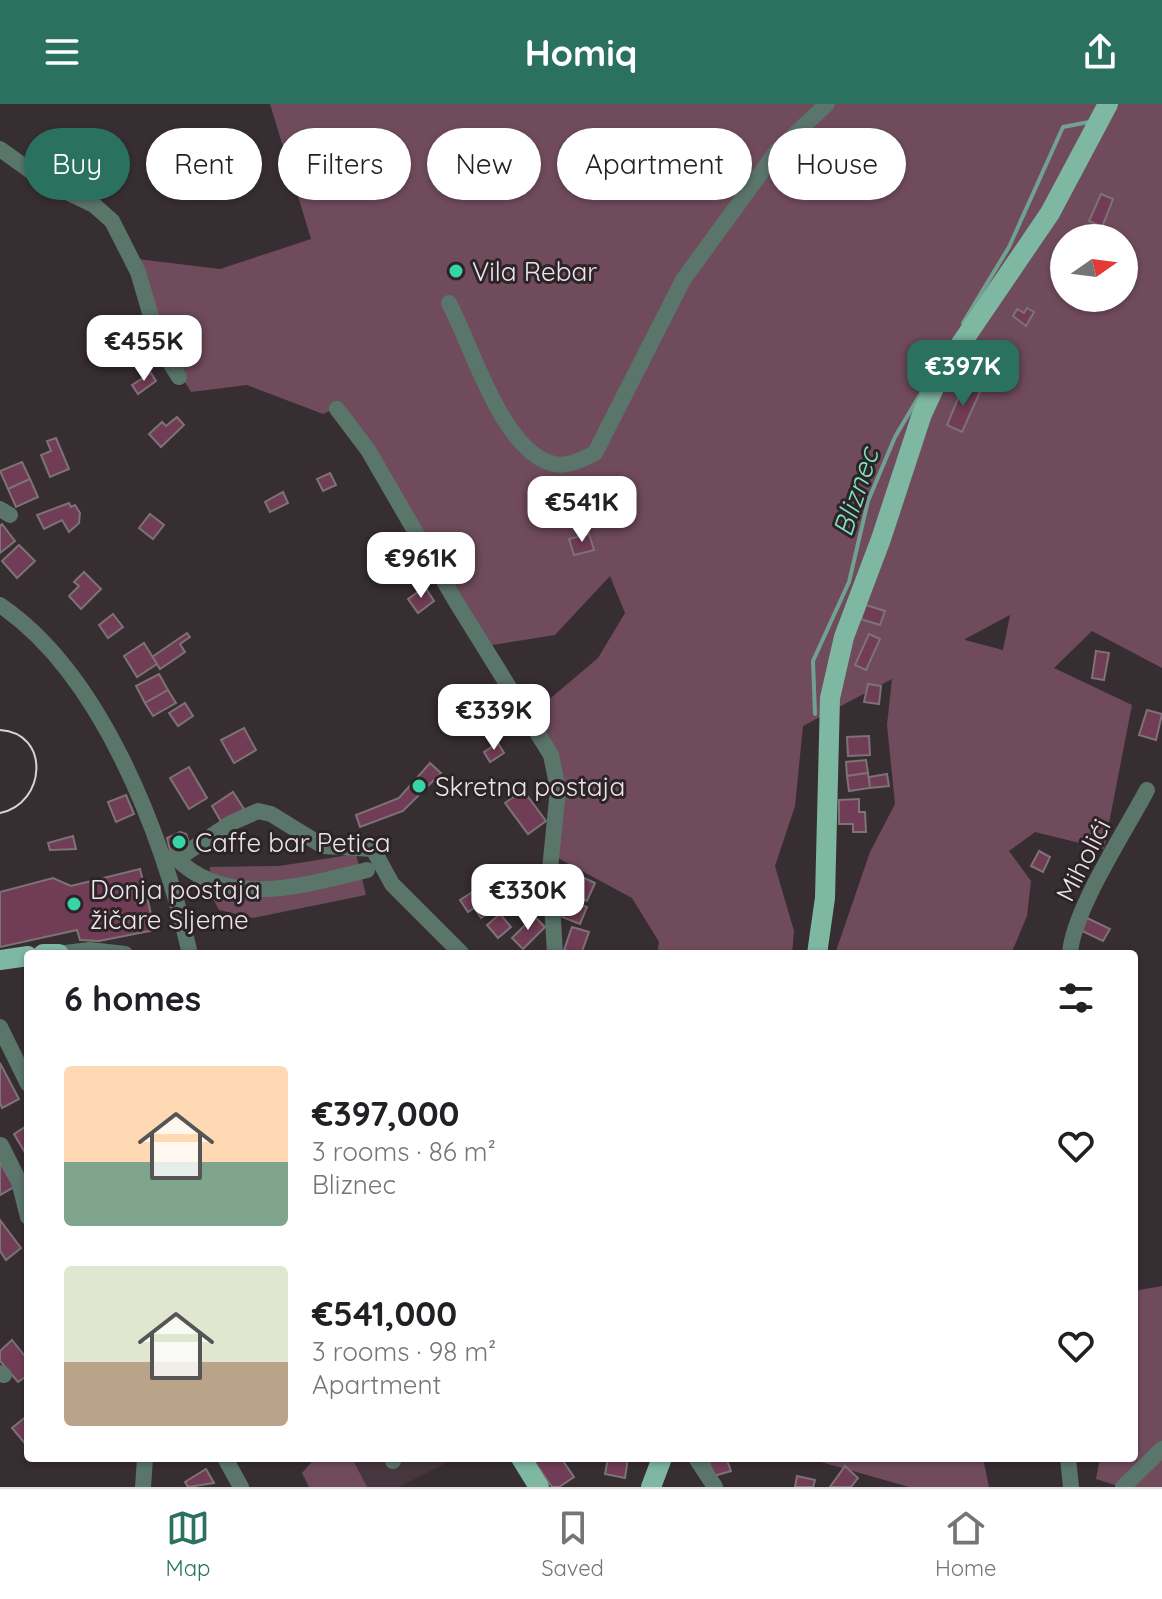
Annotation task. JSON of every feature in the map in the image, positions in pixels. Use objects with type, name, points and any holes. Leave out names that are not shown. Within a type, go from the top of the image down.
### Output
[{"type":"main road","points":[[818,950],[825,898],[830,698],[844,637],[881,539],[922,414],[941,373],[1042,226],[1108,104]]},
{"type":"main road","points":[[0,960],[24,957]]},
{"type":"main road","points":[[523,1462],[539,1487]]},
{"type":"main road","points":[[651,1487],[660,1462]]},
{"type":"street","points":[[449,303],[474,360],[520,444],[536,457],[556,464],[575,463],[595,453],[683,280],[776,152],[827,104]]},
{"type":"street","points":[[0,149],[46,182],[94,205],[112,221],[138,272],[160,347],[179,377]]},
{"type":"street","points":[[337,409],[368,450],[455,600],[551,755],[558,789],[550,869],[555,950]]},
{"type":"street","points":[[0,605],[38,636],[79,686],[170,858],[189,950]]},
{"type":"street","name":"Miholići","points":[[1070,950],[1070,939],[1147,790]]},
{"type":"street","points":[[170,858],[198,847],[243,816],[258,811],[271,814],[323,846],[373,849],[382,871],[392,884],[458,950]]},
{"type":"street","points":[[170,858],[205,879],[250,889],[302,884],[367,870]]},
{"type":"street","points":[[182,950],[184,931]]},
{"type":"street","points":[[0,1029],[24,1076]]},
{"type":"street","points":[[1,1145],[19,1181],[24,1201]]},
{"type":"street","points":[[1123,1487],[1162,1449]]},
{"type":"street","points":[[143,1487],[145,1462]]},
{"type":"street","points":[[227,1462],[241,1487]]},
{"type":"street","points":[[699,1462],[715,1487]]},
{"type":"street","points":[[1068,1462],[1071,1487]]},
{"type":"shaded area","points":[[270,104],[1162,104],[1162,668],[1092,631],[1054,668],[1132,705],[1104,849],[1035,832],[1009,851],[1031,881],[1027,916],[1013,950],[836,950],[870,852],[895,804],[887,725],[892,679],[803,726],[795,806],[775,866],[794,931],[792,950],[658,950],[659,942],[632,898],[554,856],[564,794],[532,714],[598,658],[625,613],[610,576],[555,635],[492,645],[343,405],[323,414],[247,385],[191,392],[161,343],[129,258],[220,269],[311,239],[299,200],[411,200],[411,128],[278,130]],"holes":[[[1010,615],[1003,650],[965,639]]]},
{"type":"shaded area","points":[[356,854],[366,895],[253,918],[219,910],[209,891],[210,867],[279,866]]},
{"type":"shaded area","points":[[1162,1286],[1162,1487],[1121,1487],[1096,1479],[1099,1462],[1138,1462],[1138,1290]]},
{"type":"shaded area","points":[[312,1462],[354,1462],[367,1487],[309,1487],[302,1473]]},
{"type":"shaded area","points":[[354,1462],[448,1462],[399,1487],[367,1487]]},
{"type":"shaded area","points":[[821,1462],[984,1462],[989,1487],[909,1487]]},
{"type":"building","points":[[1101,194],[1113,199],[1103,224],[1089,221]]},
{"type":"building","points":[[1027,308],[1034,312],[1026,326],[1013,316],[1017,309],[1024,313]]},
{"type":"building","points":[[151,373],[156,381],[138,394],[132,385]]},
{"type":"building","points":[[964,384],[980,392],[962,432],[947,425]]},
{"type":"building","points":[[177,417],[184,425],[161,447],[149,434],[162,422],[166,426]]},
{"type":"building","points":[[56,438],[69,469],[50,477],[41,455],[51,451],[47,441]]},
{"type":"building","points":[[22,462],[30,479],[8,489],[0,471]]},
{"type":"building","points":[[330,473],[336,485],[323,491],[317,479]]},
{"type":"building","points":[[30,479],[38,497],[16,507],[8,489]]},
{"type":"building","points":[[283,492],[288,503],[270,512],[265,502]]},
{"type":"building","points":[[69,503],[71,507],[75,505],[80,513],[79,523],[69,532],[62,520],[44,529],[37,515]]},
{"type":"building","points":[[150,514],[164,525],[153,539],[139,528]]},
{"type":"building","points":[[2,524],[15,541],[0,553],[0,526]]},
{"type":"building","points":[[589,534],[594,550],[574,555],[569,539]]},
{"type":"building","points":[[19,545],[35,561],[17,578],[2,561]]},
{"type":"building","points":[[84,572],[101,589],[81,609],[69,596],[79,586],[74,582]]},
{"type":"building","points":[[425,587],[434,601],[418,613],[408,599]]},
{"type":"building","points":[[866,605],[885,611],[880,625],[861,619]]},
{"type":"building","points":[[113,614],[123,627],[108,638],[99,625]]},
{"type":"building","points":[[187,633],[190,637],[180,644],[185,652],[160,669],[152,657]]},
{"type":"building","points":[[869,634],[880,639],[866,670],[855,665]]},
{"type":"building","points":[[144,643],[157,664],[137,677],[124,656]]},
{"type":"building","points":[[1096,651],[1109,653],[1104,680],[1092,678]]},
{"type":"building","points":[[159,674],[168,690],[145,703],[136,686]]},
{"type":"building","points":[[868,684],[881,686],[879,704],[864,702]]},
{"type":"building","points":[[168,690],[176,703],[153,716],[145,703]]},
{"type":"building","points":[[185,703],[193,716],[178,726],[169,713]]},
{"type":"building","points":[[1147,710],[1162,714],[1156,740],[1139,735]]},
{"type":"building","points":[[244,728],[256,750],[234,763],[221,740]]},
{"type":"building","points":[[869,736],[870,755],[848,756],[847,737]]},
{"type":"building","points":[[498,743],[504,753],[490,762],[484,752]]},
{"type":"building","points":[[866,760],[868,773],[847,776],[846,762]]},
{"type":"building","name":"Skretna postaja","points":[[430,763],[441,773],[403,811],[360,827],[356,815],[399,798]]},
{"type":"building","points":[[189,767],[207,798],[189,809],[170,778]]},
{"type":"building","points":[[868,773],[870,788],[849,791],[847,776]]},
{"type":"building","points":[[887,774],[889,786],[870,788],[869,777]]},
{"type":"building","points":[[523,790],[546,821],[528,834],[505,803]]},
{"type":"building","points":[[233,792],[244,809],[222,823],[212,806]]},
{"type":"building","points":[[126,795],[134,814],[116,822],[108,802]]},
{"type":"building","points":[[859,799],[859,812],[865,812],[866,832],[853,832],[853,824],[839,824],[839,800]]},
{"type":"building","points":[[180,832],[186,834],[190,846],[170,850],[167,838]]},
{"type":"building","points":[[73,836],[76,849],[50,850],[48,843]]},
{"type":"building","points":[[1039,851],[1050,857],[1043,872],[1031,866]]},
{"type":"building","name":"Donja postaja žičare Sljeme","points":[[140,869],[155,930],[99,941],[80,940],[77,930],[0,947],[0,892],[53,878],[71,886]]},
{"type":"building","points":[[574,873],[595,883],[587,901],[565,891]]},
{"type":"building","points":[[483,885],[488,892],[498,886],[508,900],[481,918],[474,908],[468,912],[460,900]]},
{"type":"building","points":[[568,900],[587,907],[580,924],[562,917]]},
{"type":"building","points":[[500,914],[511,927],[498,938],[487,925]]},
{"type":"building","points":[[534,916],[545,927],[523,949],[512,938]]},
{"type":"building","points":[[1087,918],[1110,929],[1103,941],[1082,931]]},
{"type":"building","points":[[572,927],[589,932],[582,950],[564,950]]},
{"type":"building","points":[[0,1063],[19,1099],[2,1108],[0,1102]]},
{"type":"building","points":[[24,1128],[24,1151],[14,1134]]},
{"type":"building","points":[[0,1162],[14,1187],[0,1195]]},
{"type":"building","points":[[0,1220],[21,1248],[6,1260],[0,1251]]},
{"type":"building","points":[[12,1340],[24,1355],[24,1378],[18,1382],[0,1361],[0,1351]]},
{"type":"building","points":[[24,1418],[24,1442],[12,1428]]},
{"type":"building","points":[[535,1462],[564,1462],[574,1477],[559,1487],[552,1487]]},
{"type":"building","points":[[607,1462],[627,1462],[625,1478],[605,1474]]},
{"type":"building","points":[[709,1462],[728,1462],[731,1471],[714,1476]]},
{"type":"building","points":[[845,1466],[858,1478],[851,1487],[830,1487]]},
{"type":"building","points":[[206,1469],[214,1483],[188,1487],[185,1482]]},
{"type":"building","points":[[797,1476],[815,1480],[813,1487],[795,1487]]},
{"type":"waterway","name":"Bliznec","points":[[963,323],[1009,247],[1063,127],[1089,122]]},
{"type":"waterway","name":"Bliznec","points":[[815,714],[813,661],[849,582],[868,501],[895,437],[921,393]]},
{"type":"tram line","points":[[0,730],[17,734],[28,743],[35,755],[36,769],[34,784],[27,797],[15,807],[0,813]]},
{"type":"place","name":"Vila Rebar","points":[[456,271]]},
{"type":"place","name":"Skretna postaja","points":[[419,786]]},
{"type":"place","name":"Caffe bar Petica","points":[[179,842]]},
{"type":"place","name":"Donja postaja žičare Sljeme","points":[[74,904]]}]
